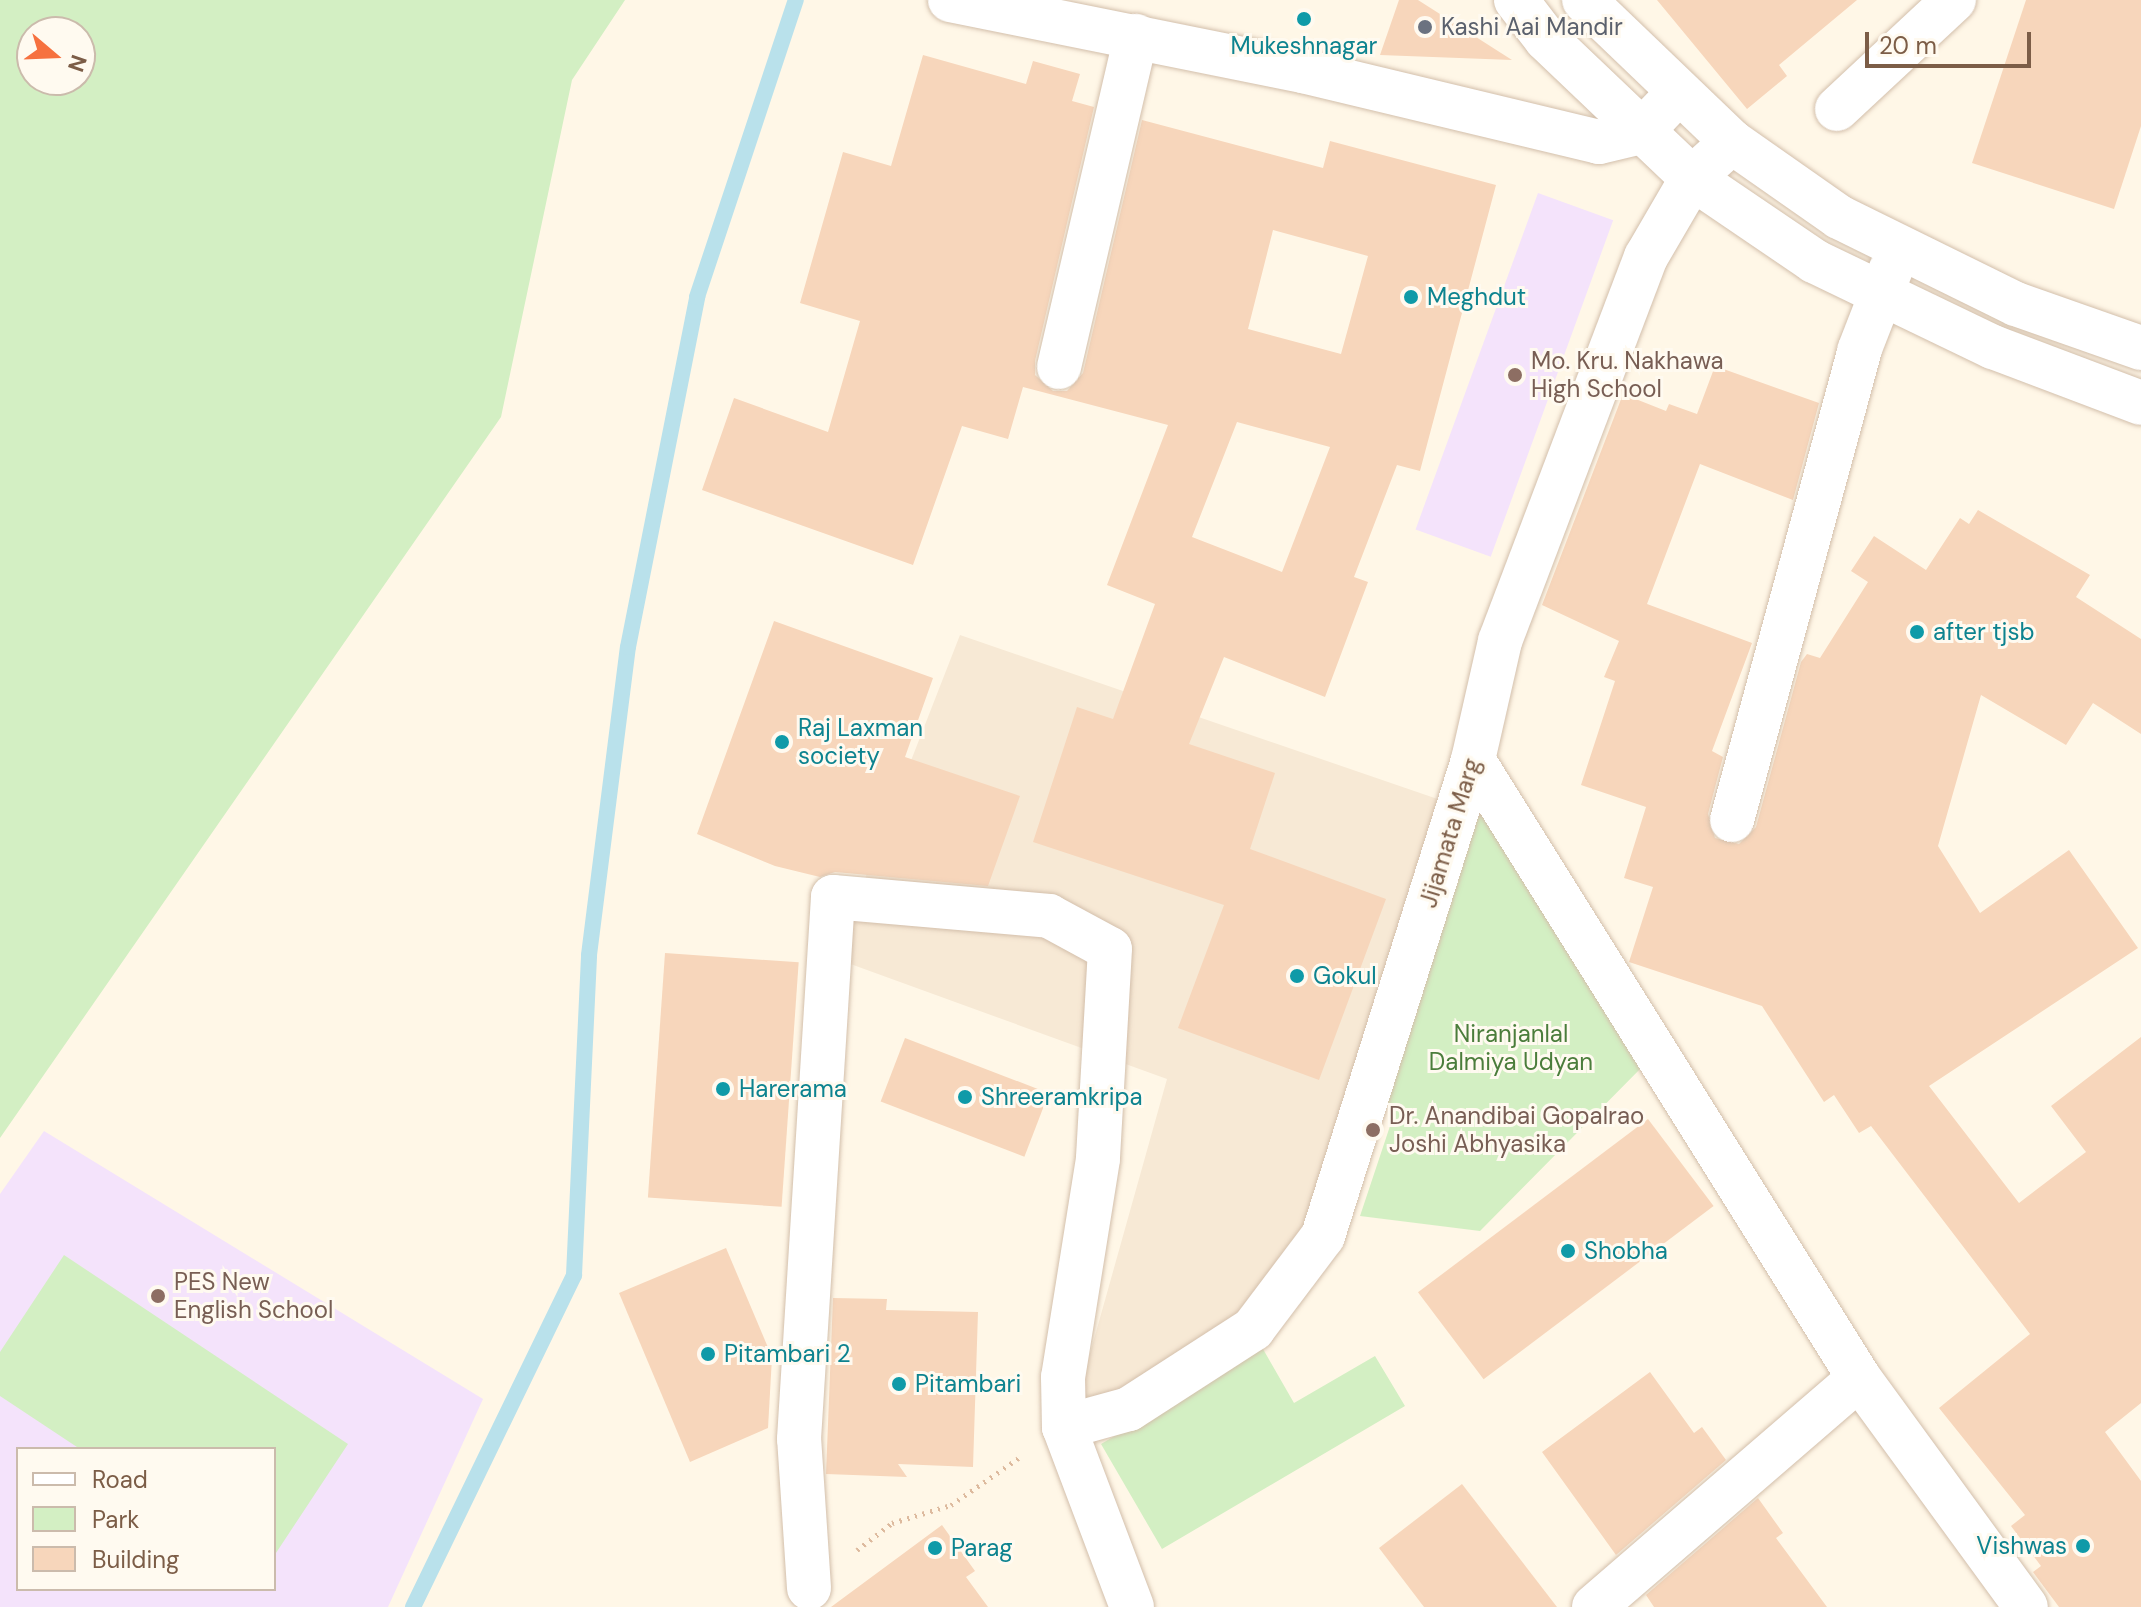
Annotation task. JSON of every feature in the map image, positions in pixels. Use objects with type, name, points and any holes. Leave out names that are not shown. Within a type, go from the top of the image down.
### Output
[{"type":"street","points":[[950,0],[1303,71],[1535,130],[1599,142],[1641,132],[1679,92]]},
{"type":"street","points":[[1516,0],[1546,39],[1692,178],[1814,261],[1993,347],[2141,402]]},
{"type":"street","points":[[1837,109],[1954,0]]},
{"type":"street","points":[[1546,39],[1586,1],[1732,142],[1839,217],[2016,304],[2141,348]]},
{"type":"street","points":[[1059,367],[1136,36]]},
{"type":"street","name":"Jijamata Marg","points":[[1064,1427],[1129,1409],[1253,1329],[1323,1236],[1473,760],[1500,641],[1646,257],[1692,178],[1732,142]]},
{"type":"street","points":[[1732,820],[1859,351],[1899,249]]},
{"type":"street","points":[[1473,760],[1859,1378],[2026,1607]]},
{"type":"street","points":[[809,1588],[799,1439],[833,897],[1049,916],[1110,949],[1098,1159],[1063,1377],[1064,1427],[1132,1607]]},
{"type":"street","points":[[1594,1607],[1859,1378]]},
{"type":"path","points":[[809,1588],[892,1523],[951,1505],[1064,1427]]},
{"type":"shaded area","name":"Mo. Kru. Nakhawa High School","points":[[1538,193],[1613,220],[1491,557],[1416,529]]},
{"type":"shaded area","points":[[960,635],[1455,805],[1319,1223],[1242,1322],[1145,1383],[1077,1400],[1167,1079],[834,958]]},
{"type":"shaded area","name":"PES New English School","points":[[44,1131],[483,1399],[388,1607],[0,1607],[0,1194]]},
{"type":"green space","points":[[0,0],[625,0],[572,80],[501,417],[0,1138]]},
{"type":"green space","name":"Niranjanlal Dalmiya Udyan","points":[[1480,787],[1646,1063],[1480,1231],[1360,1216],[1396,1108],[1384,1101]]},
{"type":"green space","points":[[64,1255],[348,1444],[276,1553],[276,1447],[77,1447],[0,1396],[0,1352]]},
{"type":"green space","points":[[1263,1349],[1294,1403],[1375,1356],[1405,1406],[1162,1549],[1101,1444]]},
{"type":"building","name":"Kashi Aai Mandir","points":[[1399,0],[1418,0],[1512,60],[1380,55]]},
{"type":"building","points":[[1657,0],[1857,0],[1779,65],[1787,76],[1747,109]]},
{"type":"building","points":[[2026,0],[2141,0],[2141,126],[2114,209],[1972,163]]},
{"type":"building","points":[[923,55],[1026,84],[1033,61],[1080,74],[1072,101],[1094,107],[1035,361],[1035,375],[1053,391],[1067,391],[1083,373],[1142,120],[1323,168],[1330,141],[1496,185],[1420,471],[1397,465],[1354,577],[1368,582],[1325,697],[1224,657],[1189,744],[1275,773],[1250,849],[1386,899],[1319,1080],[1178,1028],[1224,905],[1033,842],[1077,707],[1113,719],[1155,604],[1107,585],[1168,425],[1023,387],[1008,439],[962,426],[913,565],[702,490],[734,398],[828,432],[860,321],[800,303],[843,152],[891,166]],"holes":[[[1273,230],[1368,256],[1341,354],[1248,329]],[[1237,422],[1330,447],[1282,572],[1192,537]]]},
{"type":"building","points":[[1715,366],[1819,403],[1793,500],[1700,464],[1647,604],[1752,643],[1712,751],[1723,757],[1708,814],[1715,838],[1739,844],[1756,827],[1801,662],[1807,654],[1820,658],[1868,582],[1851,571],[1874,536],[1926,570],[1960,518],[1969,524],[1978,510],[2090,575],[2076,597],[2141,639],[2141,734],[2093,703],[2066,745],[1981,695],[1938,846],[1980,913],[2069,850],[2138,948],[1929,1086],[2019,1203],[2086,1152],[2051,1106],[2141,1037],[2141,1403],[2105,1432],[2141,1481],[2141,1607],[2059,1607],[2033,1572],[2041,1566],[2011,1526],[2025,1515],[1939,1408],[2030,1334],[1871,1126],[1859,1133],[1834,1095],[1824,1102],[1762,1006],[1629,962],[1653,887],[1624,878],[1646,807],[1581,785],[1615,681],[1604,677],[1619,641],[1542,605],[1623,394],[1666,411],[1669,404],[1697,414]]},
{"type":"building","name":"Raj Laxman society","points":[[774,621],[933,678],[905,757],[1020,796],[988,886],[835,872],[820,877],[775,866],[697,834]]},
{"type":"building","name":"Harerama","points":[[665,953],[799,962],[782,1207],[648,1197]]},
{"type":"building","name":"Shreeramkripa","points":[[905,1038],[1049,1093],[1024,1157],[881,1101]]},
{"type":"building","name":"Shobha","points":[[1648,1119],[1714,1206],[1484,1379],[1418,1292]]},
{"type":"building","name":"Pitambari 2","points":[[726,1248],[772,1357],[768,1428],[690,1462],[619,1293]]},
{"type":"building","name":"Pitambari","points":[[833,1298],[887,1299],[886,1310],[978,1312],[973,1467],[898,1464],[907,1477],[826,1474]]},
{"type":"building","points":[[1650,1372],[1694,1433],[1702,1427],[1726,1460],[1616,1555],[1542,1452]]},
{"type":"building","points":[[1462,1484],[1557,1607],[1424,1607],[1379,1548]]},
{"type":"building","points":[[1758,1498],[1783,1533],[1776,1538],[1827,1607],[1654,1607],[1646,1595]]},
{"type":"building","name":"Parag","points":[[942,1525],[975,1571],[966,1577],[988,1607],[831,1607]]},
{"type":"waterway","points":[[413,1607],[574,1275],[589,955],[628,647],[697,297],[796,0]]},
{"type":"place","name":"Mukeshnagar","points":[[1304,19]]},
{"type":"place","name":"Kashi Aai Mandir","points":[[1425,27]]},
{"type":"place","name":"Meghdut","points":[[1411,297]]},
{"type":"place","name":"Mo. Kru. Nakhawa High School","points":[[1515,375]]},
{"type":"place","name":"after tjsb","points":[[1917,632]]},
{"type":"place","name":"Raj Laxman society","points":[[782,742]]},
{"type":"place","name":"Gokul","points":[[1297,976]]},
{"type":"place","name":"Harerama","points":[[723,1089]]},
{"type":"place","name":"Shreeramkripa","points":[[965,1097]]},
{"type":"place","name":"Dr. Anandibai Gopalrao Joshi Abhyasika","points":[[1373,1130]]},
{"type":"place","name":"Shobha","points":[[1568,1251]]},
{"type":"place","name":"PES New English School","points":[[158,1296]]},
{"type":"place","name":"Pitambari 2","points":[[708,1354]]},
{"type":"place","name":"Pitambari","points":[[899,1384]]},
{"type":"place","name":"Vishwas","points":[[2083,1546]]},
{"type":"place","name":"Parag","points":[[935,1548]]}]
